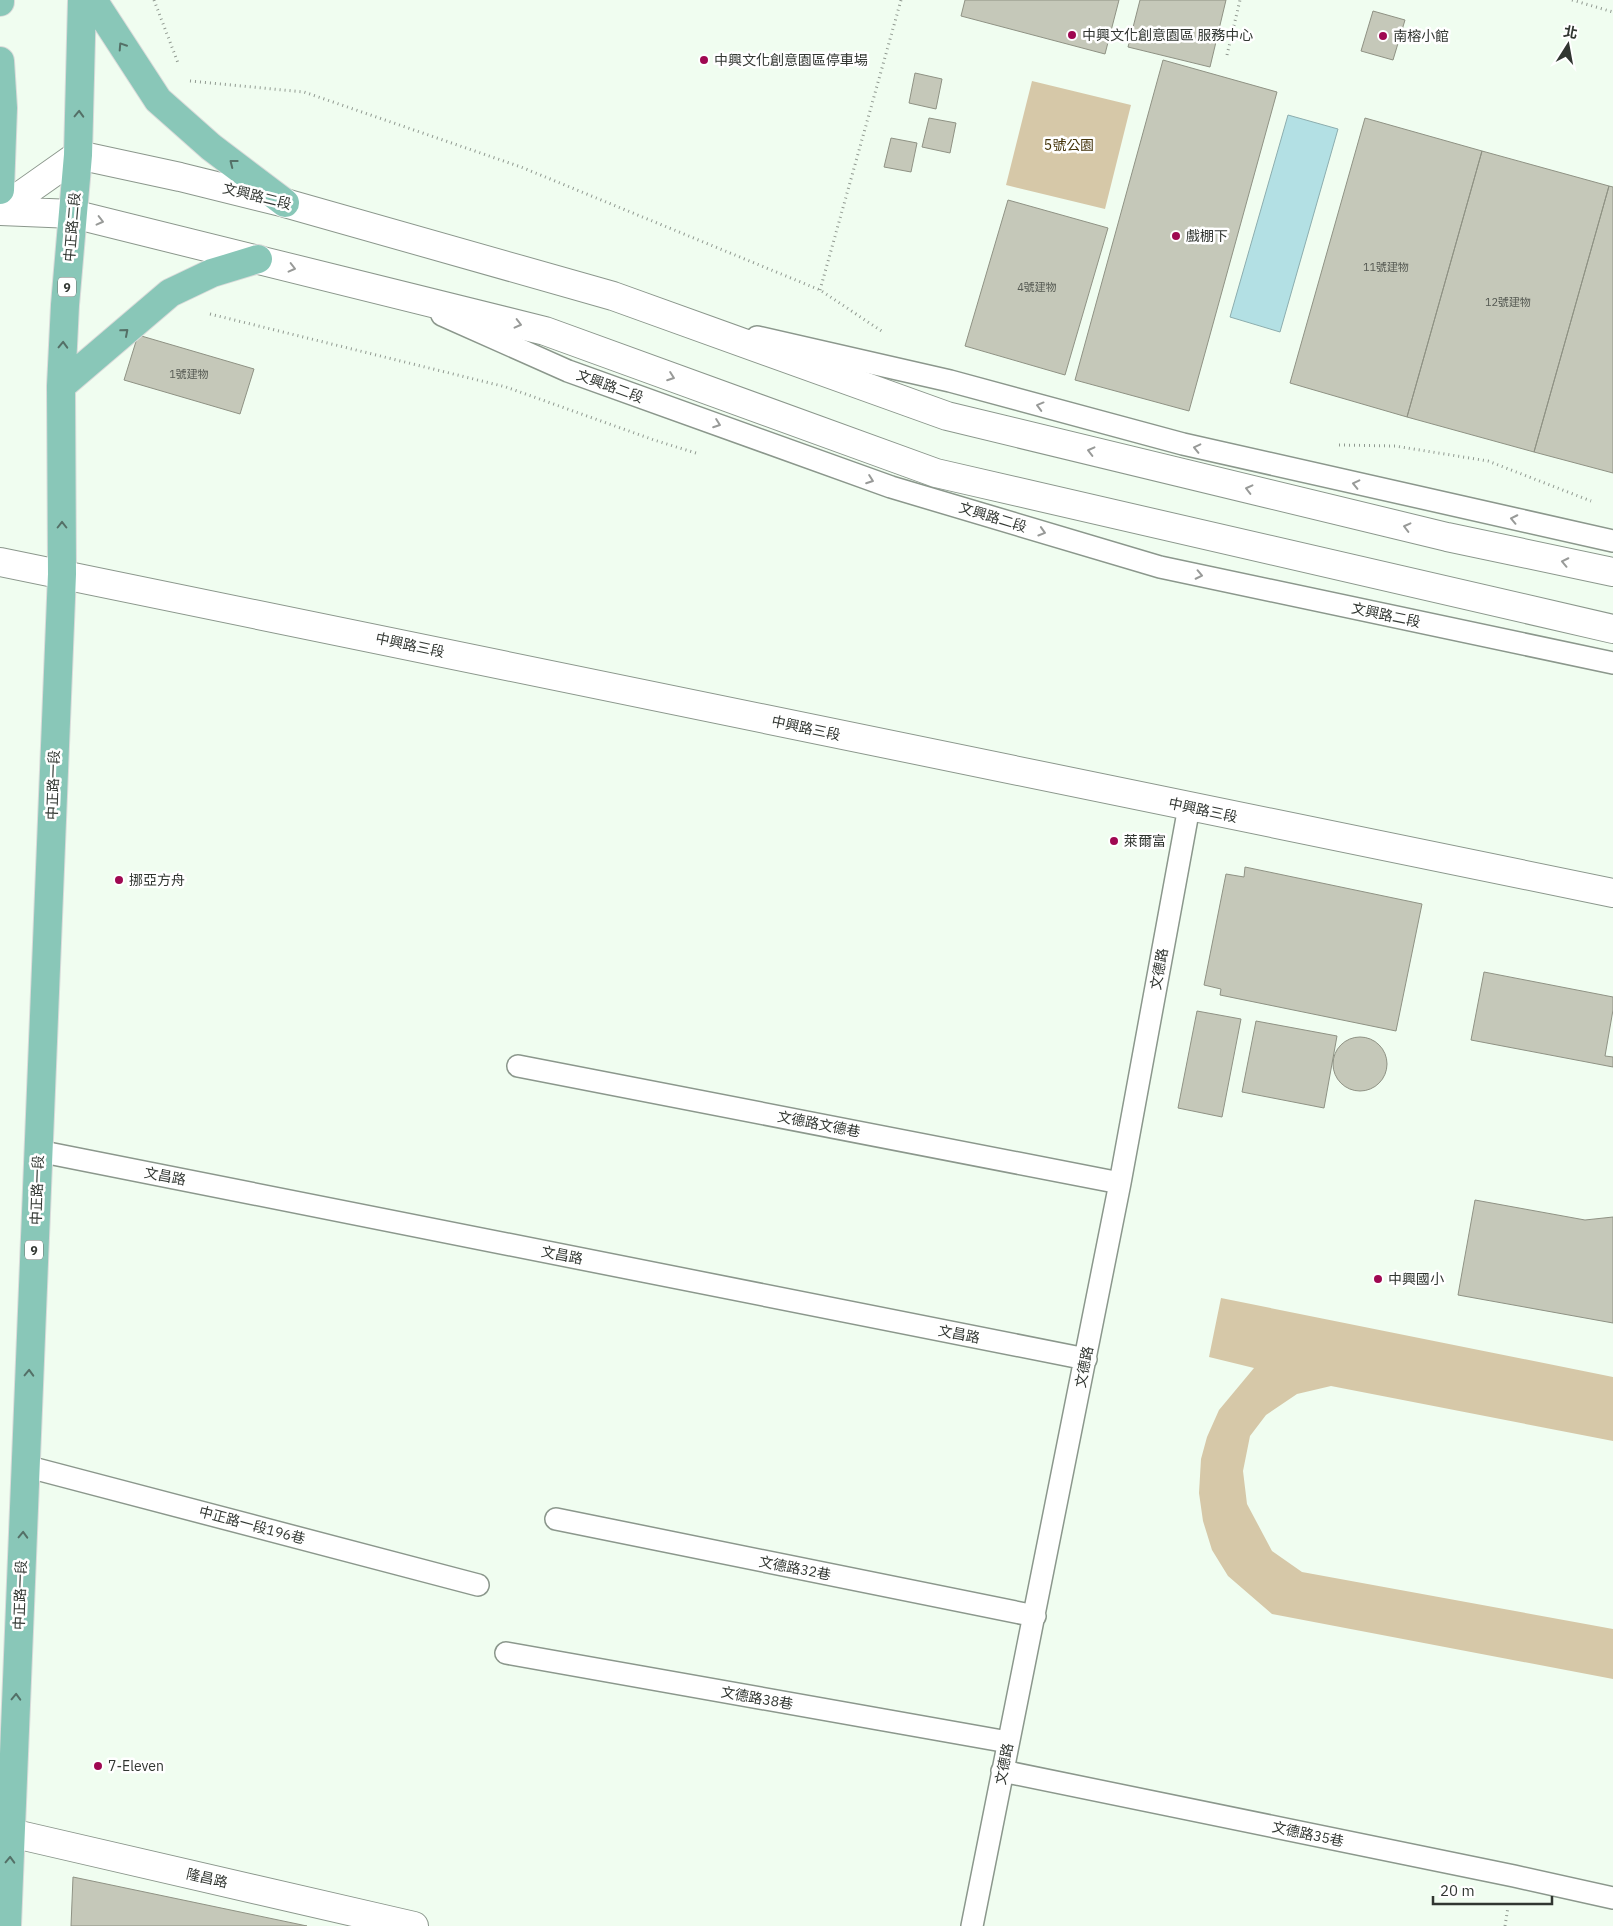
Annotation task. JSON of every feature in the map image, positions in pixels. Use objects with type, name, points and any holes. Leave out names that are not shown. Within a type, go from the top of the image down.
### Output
[{"type":"main road","name":"中正路二段","points":[[62,574],[62,386],[65,305],[78,155],[82,0]]},
{"type":"main road","points":[[93,0],[158,100],[211,147],[285,203]]},
{"type":"main road","points":[[0,61],[3,108],[0,190]]},
{"type":"main road","points":[[62,386],[170,293],[212,273],[258,259]]},
{"type":"main road","name":"中正路一段","points":[[7,1926],[5,1833],[26,1466],[62,574]]},
{"type":"street","name":"文興路二段","points":[[0,211],[78,155],[180,177],[285,203],[613,296],[947,416],[1447,537],[1613,572]]},
{"type":"street","name":"文興路二段","points":[[0,211],[73,214],[545,331],[936,473],[1613,629]]},
{"type":"street","name":"中興路三段","points":[[0,562],[1613,893]]},
{"type":"street","name":"隆昌路","points":[[5,1833],[414,1926]]},
{"type":"lane","name":"文興路二段","points":[[396,294],[568,371],[900,490],[1160,567],[1613,663]]},
{"type":"lane","name":"文興路二段","points":[[668,316],[950,381],[1183,444],[1613,541]]},
{"type":"lane","name":"文德路","points":[[972,1926],[1086,1360],[1188,807]]},
{"type":"lane","name":"文德路文德巷","points":[[518,1066],[1120,1183]]},
{"type":"lane","name":"文昌路","points":[[38,1151],[1086,1360]]},
{"type":"lane","name":"中正路一段196巷","points":[[26,1466],[478,1585]]},
{"type":"lane","name":"文德路32巷","points":[[556,1519],[1035,1616]]},
{"type":"lane","name":"文德路38巷","points":[[506,1653],[1008,1742]]},
{"type":"lane","name":"文德路35巷","points":[[1002,1772],[1613,1898]]},
{"type":"path","points":[[154,0],[182,72]]},
{"type":"path","points":[[820,290],[901,0]]},
{"type":"path","points":[[1227,55],[1240,0]]},
{"type":"path","points":[[1572,0],[1613,12]]},
{"type":"path","points":[[185,80],[304,92],[521,167],[820,290],[890,336]]},
{"type":"path","points":[[1338,445],[1394,446],[1488,461],[1595,503]]},
{"type":"green space","name":"5號公園","points":[[1032,81],[1131,105],[1105,209],[1006,185]]},
{"type":"green space","points":[[1221,1298],[1613,1377],[1613,1441],[1331,1386],[1297,1394],[1266,1415],[1250,1436],[1243,1471],[1247,1504],[1272,1551],[1302,1572],[1613,1629],[1613,1679],[1272,1614],[1228,1576],[1212,1550],[1203,1521],[1199,1493],[1201,1459],[1207,1437],[1219,1410],[1254,1368],[1209,1357]]},
{"type":"water","points":[[1288,115],[1338,129],[1280,332],[1230,317]]},
{"type":"building","name":"中興文化創意園區 服務中心","points":[[965,0],[1119,0],[1105,54],[961,16]]},
{"type":"building","points":[[1140,0],[1226,0],[1210,67],[1128,47]]},
{"type":"building","name":"南榕小館","points":[[1373,11],[1405,20],[1393,60],[1361,51]]},
{"type":"building","name":"戲棚下","points":[[1163,60],[1277,92],[1189,411],[1075,380]]},
{"type":"building","points":[[915,73],[942,79],[936,109],[909,103]]},
{"type":"building","points":[[929,118],[956,123],[950,153],[922,147]]},
{"type":"building","points":[[1365,118],[1482,151],[1407,417],[1290,383]]},
{"type":"building","points":[[891,138],[917,143],[911,172],[884,167]]},
{"type":"building","points":[[1482,151],[1609,186],[1534,452],[1407,417]]},
{"type":"building","points":[[1609,186],[1613,187],[1613,473],[1534,452]]},
{"type":"building","points":[[1008,200],[1108,228],[1065,375],[965,346]]},
{"type":"building","points":[[138,335],[254,369],[240,414],[124,380]]},
{"type":"building","points":[[1245,867],[1422,904],[1396,1031],[1220,995],[1221,989],[1204,985],[1226,874],[1244,877]]},
{"type":"building","points":[[1484,972],[1613,997],[1613,1010],[1605,1056],[1613,1057],[1613,1067],[1471,1040]]},
{"type":"building","points":[[1197,1011],[1241,1019],[1222,1117],[1178,1108]]},
{"type":"building","points":[[1256,1021],[1337,1036],[1324,1108],[1242,1092]]},
{"type":"building","points":[[1360,1037],[1370,1039],[1379,1045],[1385,1054],[1387,1064],[1385,1074],[1379,1083],[1370,1089],[1360,1091],[1350,1089],[1341,1083],[1335,1074],[1333,1064],[1335,1054],[1341,1045],[1350,1039]]},
{"type":"building","points":[[1475,1200],[1585,1220],[1613,1217],[1613,1323],[1458,1295]]},
{"type":"building","points":[[73,1877],[307,1926],[71,1926]]},
{"type":"place","name":"中興文化創意園區 服務中心","points":[[1072,35]]},
{"type":"place","name":"南榕小館","points":[[1383,36]]},
{"type":"place","name":"中興文化創意園區停車場","points":[[704,60]]},
{"type":"place","name":"戲棚下","points":[[1176,236]]},
{"type":"place","name":"萊爾富","points":[[1114,841]]},
{"type":"place","name":"挪亞方舟","points":[[119,880]]},
{"type":"place","name":"中興國小","points":[[1378,1279]]},
{"type":"place","name":"7-Eleven","points":[[98,1766]]}]
